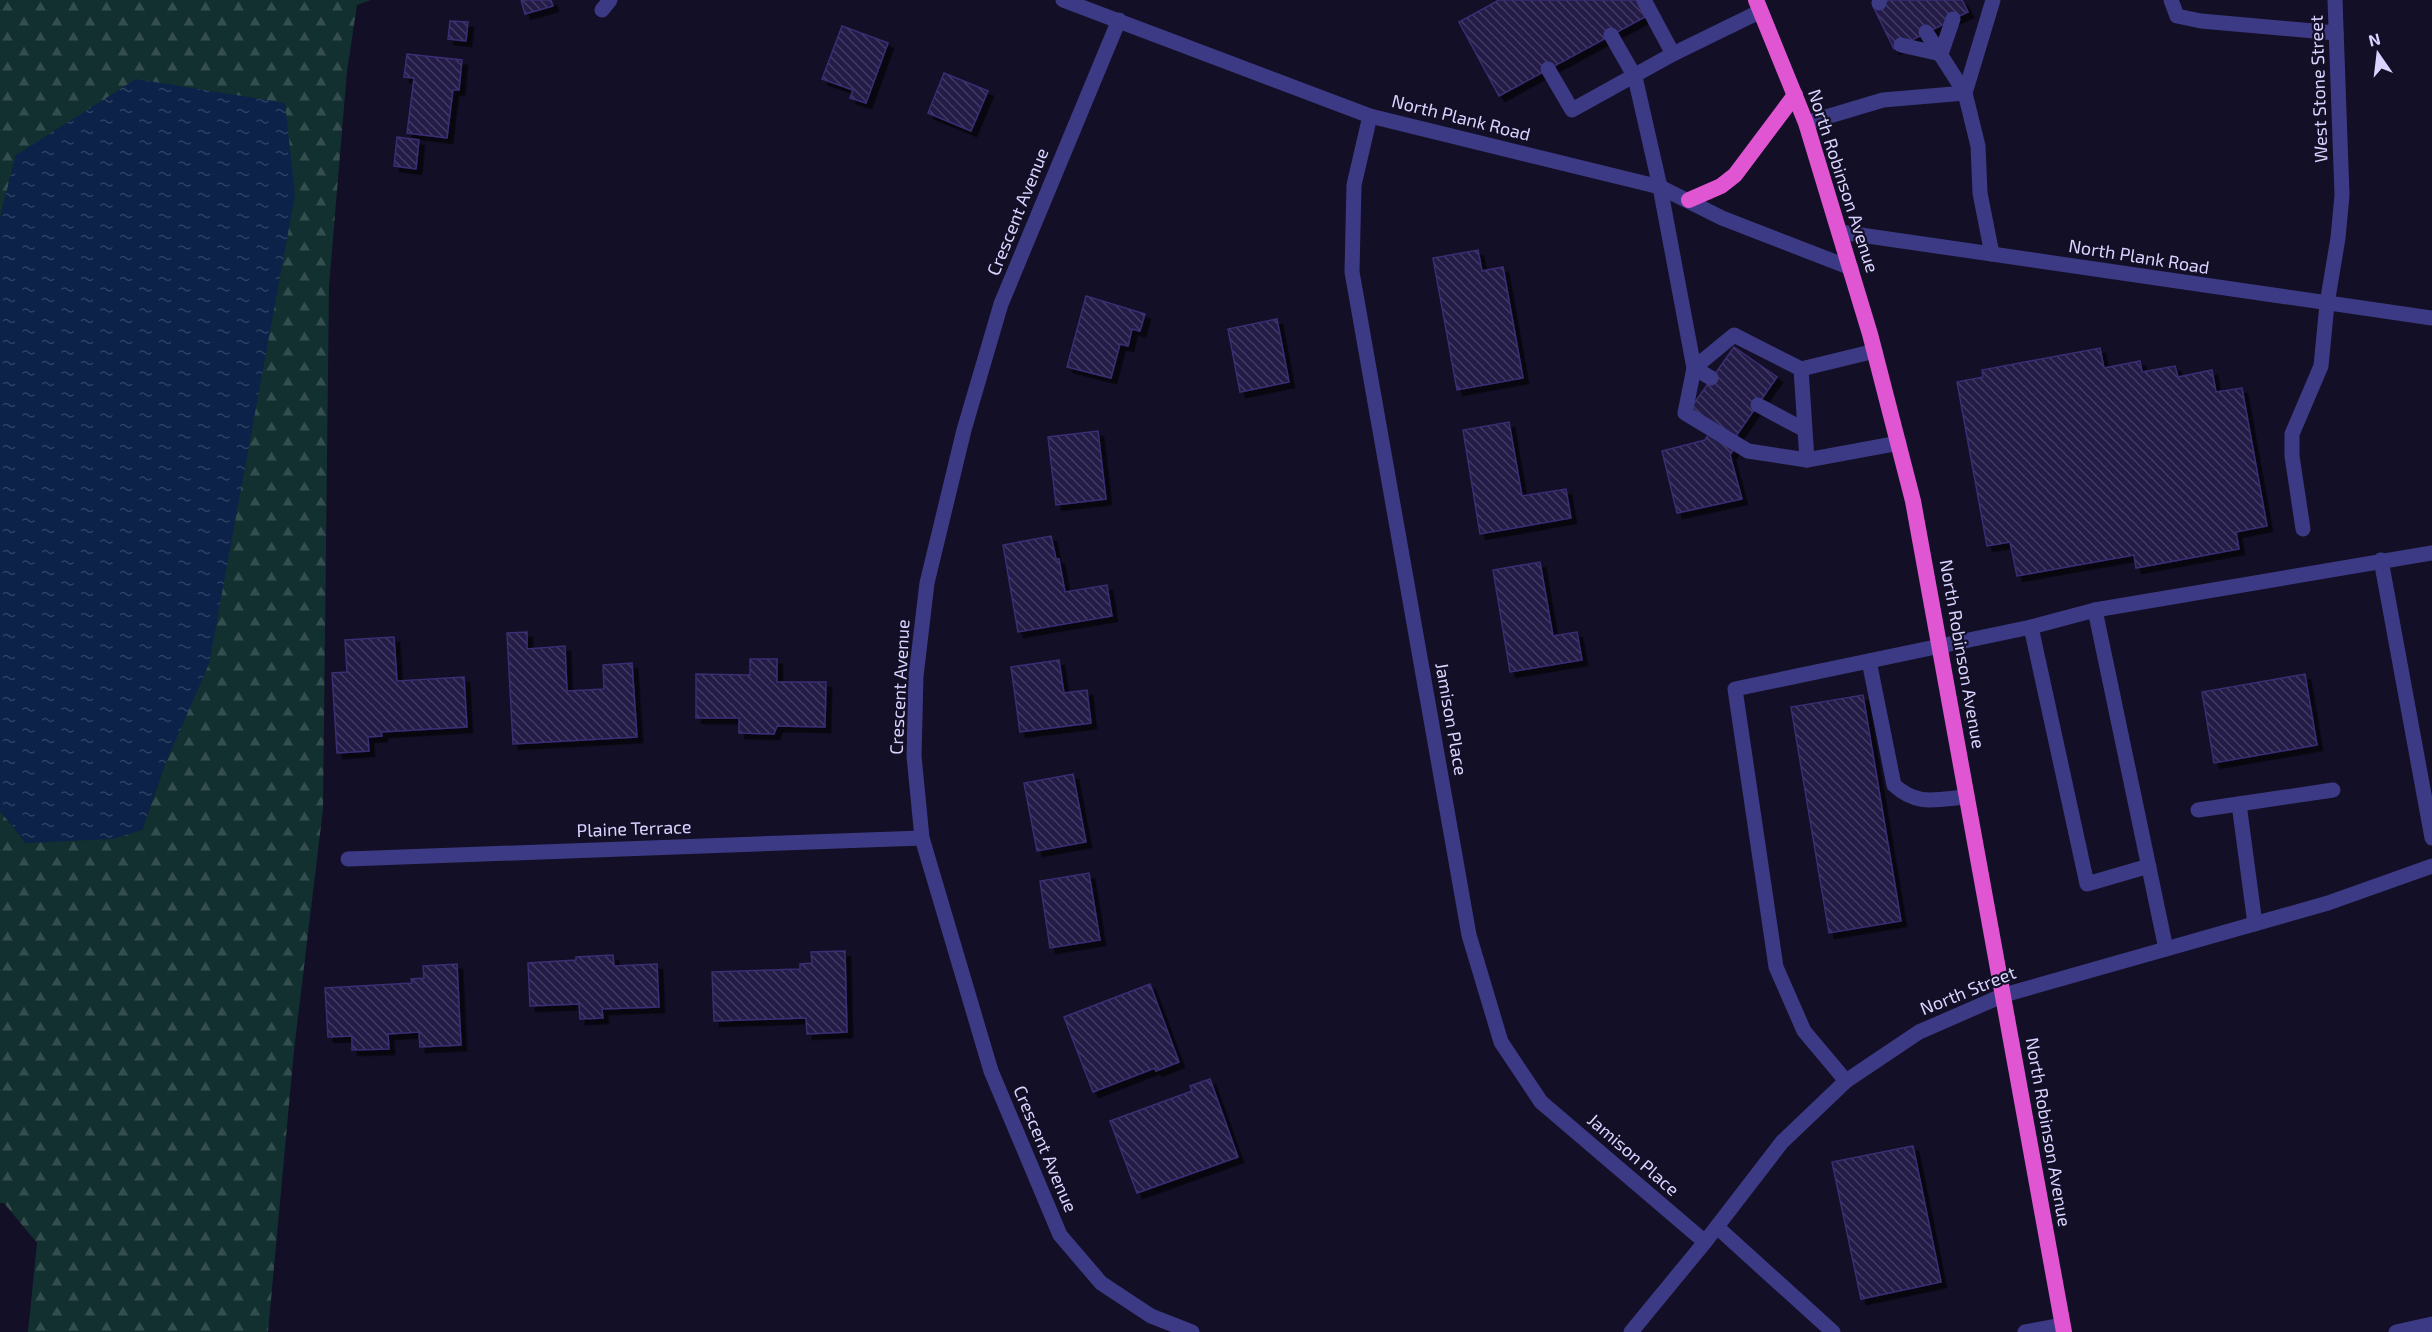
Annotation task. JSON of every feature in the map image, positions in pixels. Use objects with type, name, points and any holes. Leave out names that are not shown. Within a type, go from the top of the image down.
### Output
[{"type":"highway","name":"North Robinson Avenue","points":[[1758,5],[1806,123],[1851,268],[1899,442],[1941,646],[2063,1329]]},
{"type":"highway","points":[[1689,200],[1721,186],[1735,175],[1795,94]]},
{"type":"street","name":"North Plank Road","points":[[1063,0],[1370,116],[1660,187],[1722,218],[1851,268]]},
{"type":"street","points":[[1644,0],[1673,54]]},
{"type":"street","points":[[1965,93],[1993,0]]},
{"type":"street","points":[[2170,0],[2177,16],[2201,21],[2336,33]]},
{"type":"street","name":"West Stone Street","points":[[2304,529],[2292,456],[2292,434],[2321,366],[2327,304],[2338,238],[2342,177],[2335,0]]},
{"type":"street","points":[[1548,69],[1572,110],[1635,77],[1758,5]]},
{"type":"street","points":[[1941,54],[1953,19]]},
{"type":"street","name":"Crescent Avenue","points":[[1119,20],[1001,304],[964,430],[929,572],[916,676],[914,756],[922,838],[991,1071],[1060,1235],[1101,1283],[1150,1316],[1192,1332]]},
{"type":"street","points":[[1926,32],[1965,93],[1978,146],[1980,193],[1992,254]]},
{"type":"street","points":[[1611,35],[1635,77],[1660,187],[1694,368],[1685,413],[1748,451],[1807,459],[1899,442]]},
{"type":"street","points":[[1901,45],[1941,54]]},
{"type":"street","points":[[1806,123],[1883,100],[1965,93]]},
{"type":"street","name":"Jamison Place","points":[[1370,116],[1354,185],[1352,272],[1469,935],[1501,1042],[1541,1102],[1705,1242]]},
{"type":"street","name":"North Plank Road","points":[[1840,232],[2432,318]]},
{"type":"street","points":[[1694,368],[1734,335],[1801,369],[1875,351]]},
{"type":"street","points":[[1694,368],[1711,378]]},
{"type":"street","points":[[1801,369],[1803,429],[1807,459]]},
{"type":"street","points":[[1758,405],[1803,429]]},
{"type":"street","points":[[1846,1081],[1804,1031],[1776,967],[1735,689],[2031,627],[2095,610],[2432,553]]},
{"type":"street","points":[[2381,560],[2432,838]]},
{"type":"street","points":[[2095,610],[2166,949]]},
{"type":"street","points":[[2031,627],[2087,884],[2149,866]]},
{"type":"street","points":[[1869,661],[1894,786],[1907,797],[1926,800],[1967,797]]},
{"type":"street","points":[[2198,810],[2332,790]]},
{"type":"street","points":[[2239,804],[2255,924]]},
{"type":"street","name":"Plaine Terrace","points":[[348,859],[922,838]]},
{"type":"street","name":"North Street","points":[[1631,1332],[1717,1227],[1782,1142],[1846,1081],[1919,1032],[2004,995],[2328,903],[2432,866]]},
{"type":"street","points":[[1717,1227],[1833,1332]]},
{"type":"street","points":[[2396,1332],[2432,1324]]},
{"type":"street","points":[[2025,1332],[2063,1329]]},
{"type":"green space","points":[[0,0],[371,0],[357,5],[347,71],[329,286],[323,809],[294,1050],[268,1332],[28,1332],[37,1243],[4,1203],[0,1203],[0,811],[26,843],[142,830],[164,767],[16,155],[0,218]]},
{"type":"water","points":[[136,79],[285,103],[295,195],[209,664],[164,767],[142,830],[113,839],[26,843],[0,811],[0,218],[16,155]]},
{"type":"building","points":[[521,0],[551,0],[553,6],[525,14]]},
{"type":"building","points":[[1499,0],[1636,0],[1645,17],[1499,96],[1459,22]]},
{"type":"building","points":[[1884,0],[1962,0],[1968,12],[1894,49],[1873,6]]},
{"type":"building","points":[[450,21],[468,22],[466,41],[448,39]]},
{"type":"building","points":[[842,26],[888,43],[866,103],[850,98],[853,90],[822,79]]},
{"type":"building","points":[[407,54],[462,60],[459,90],[453,90],[447,138],[407,133],[414,78],[404,77]]},
{"type":"building","points":[[944,73],[988,91],[971,131],[928,113]]},
{"type":"building","points":[[397,137],[419,140],[416,169],[394,166]]},
{"type":"building","points":[[1478,250],[1482,271],[1503,267],[1523,378],[1457,390],[1433,258]]},
{"type":"building","points":[[1086,296],[1145,314],[1140,331],[1132,329],[1128,346],[1120,344],[1111,378],[1067,367]]},
{"type":"building","points":[[1277,319],[1289,382],[1240,392],[1228,329]]},
{"type":"building","points":[[1734,347],[1777,377],[1734,439],[1690,409]]},
{"type":"building","points":[[2100,348],[2104,368],[2140,361],[2142,372],[2175,366],[2178,377],[2212,370],[2216,392],[2242,388],[2267,526],[2236,532],[2239,549],[2136,568],[2134,555],[2017,576],[2010,542],[1987,546],[1957,382],[1983,377],[1982,370]]},
{"type":"building","points":[[1509,422],[1522,496],[1566,489],[1571,518],[1480,534],[1463,430]]},
{"type":"building","points":[[1711,430],[1735,447],[1730,455],[1742,499],[1677,513],[1662,451],[1705,440]]},
{"type":"building","points":[[1098,431],[1106,499],[1056,505],[1048,437]]},
{"type":"building","points":[[1051,536],[1056,559],[1059,559],[1065,592],[1107,585],[1112,616],[1018,632],[1003,545]]},
{"type":"building","points":[[1540,562],[1553,636],[1577,632],[1582,660],[1510,672],[1493,570]]},
{"type":"building","points":[[527,632],[527,649],[565,646],[567,691],[604,689],[603,665],[632,663],[637,737],[513,744],[507,633]]},
{"type":"building","points":[[394,637],[397,681],[464,677],[467,727],[381,732],[382,736],[368,737],[369,751],[337,753],[332,673],[347,672],[345,640]]},
{"type":"building","points":[[750,659],[777,659],[777,682],[826,682],[825,727],[777,726],[774,734],[739,733],[739,718],[696,718],[696,674],[750,675]]},
{"type":"building","points":[[1059,660],[1064,693],[1087,690],[1091,723],[1020,732],[1011,667]]},
{"type":"building","points":[[2305,674],[2317,745],[2214,763],[2202,692]]},
{"type":"building","points":[[1863,695],[1901,921],[1829,933],[1791,707]]},
{"type":"building","points":[[1073,774],[1086,842],[1037,851],[1024,783]]},
{"type":"building","points":[[1089,873],[1100,940],[1050,948],[1040,881]]},
{"type":"building","points":[[845,951],[847,1032],[807,1034],[806,1018],[714,1021],[712,972],[800,969],[800,964],[812,963],[811,952]]},
{"type":"building","points":[[613,955],[614,966],[657,964],[659,1007],[602,1009],[603,1018],[580,1019],[579,1004],[530,1006],[528,963]]},
{"type":"building","points":[[457,964],[461,1045],[420,1047],[419,1032],[388,1034],[389,1049],[352,1050],[352,1036],[328,1037],[325,988],[412,983],[411,979],[424,978],[423,966]]},
{"type":"building","points":[[1150,984],[1179,1062],[1156,1071],[1155,1068],[1093,1092],[1064,1017]]},
{"type":"building","points":[[1210,1079],[1238,1157],[1137,1193],[1110,1121],[1192,1091],[1190,1086]]},
{"type":"building","points":[[1913,1146],[1941,1282],[1861,1299],[1832,1162]]}]
